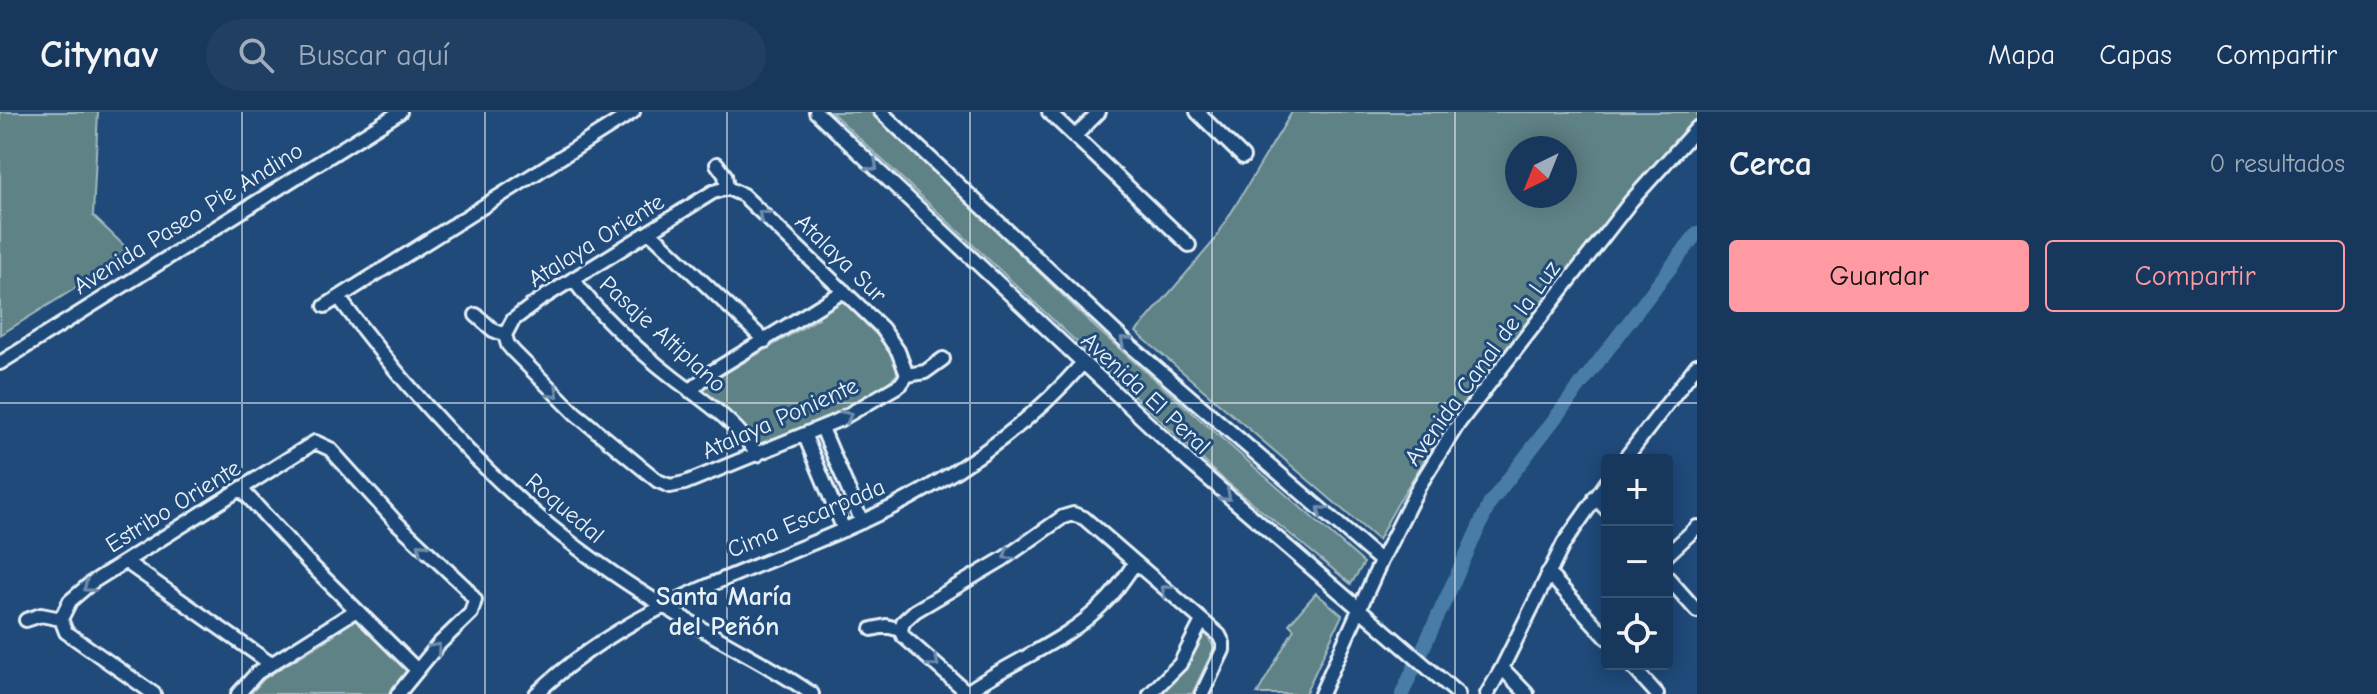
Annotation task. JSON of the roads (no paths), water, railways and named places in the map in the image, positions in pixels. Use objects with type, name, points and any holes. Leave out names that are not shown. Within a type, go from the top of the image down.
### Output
[{"type":"street","name":"Avenida Paseo Pie Andino","points":[[0,363],[400,112]]},
{"type":"street","points":[[325,306],[633,112]]},
{"type":"street","name":"Avenida El Peral","points":[[816,112],[1213,484],[1458,694]]},
{"type":"street","name":"Avenida El Peral","points":[[881,112],[1125,341],[1381,561]]},
{"type":"street","points":[[1049,112],[1189,245]]},
{"type":"street","points":[[1075,136],[1099,112]]},
{"type":"street","points":[[1197,112],[1243,157]]},
{"type":"street","name":"Avenida Canal de la Luz","points":[[1321,694],[1381,561],[1419,486],[1458,424],[1631,201],[1697,128]]},
{"type":"street","points":[[717,164],[725,175],[727,188]]},
{"type":"street","name":"Atalaya Oriente","points":[[505,335],[519,315],[573,279],[713,192],[727,188]]},
{"type":"street","name":"Atalaya Sur","points":[[727,188],[743,195],[888,335],[903,360],[907,375]]},
{"type":"street","points":[[650,232],[765,341]]},
{"type":"street","name":"Pasaje Altiplano","points":[[573,279],[621,331],[737,430],[757,455]]},
{"type":"street","points":[[690,391],[702,379],[844,291]]},
{"type":"street","name":"Roquedal","points":[[339,298],[406,384],[486,469],[560,534],[597,563],[663,606],[812,694]]},
{"type":"street","points":[[476,315],[493,330],[505,335]]},
{"type":"street","name":"Atalaya Poniente","points":[[505,335],[514,352],[576,414],[658,481],[670,486],[680,485],[805,436],[901,384],[907,375],[925,372],[943,359]]},
{"type":"street","name":"Cima Escarpada","points":[[536,694],[588,650],[663,606],[722,578],[862,522],[917,493],[988,447],[1044,403],[1082,364]]},
{"type":"street","points":[[1629,454],[1697,365]]},
{"type":"street","points":[[822,428],[862,522]]},
{"type":"street","points":[[805,436],[844,530]]},
{"type":"street","name":"Estribo Oriente","points":[[61,621],[67,605],[77,594],[309,445],[319,443],[330,449],[396,522],[470,592],[476,603],[471,613],[417,670]]},
{"type":"street","points":[[241,489],[355,611],[417,670],[398,694]]},
{"type":"street","points":[[1487,694],[1569,535],[1601,490]]},
{"type":"street","points":[[1595,497],[1601,504]]},
{"type":"street","points":[[1135,563],[1110,597],[1089,617],[968,693],[903,636],[901,630],[903,622],[915,611],[1011,554],[1063,517],[1073,514],[1084,518],[1219,635],[1223,650],[1202,694]]},
{"type":"street","points":[[1673,549],[1697,527]]},
{"type":"street","points":[[126,562],[271,664]]},
{"type":"street","points":[[1548,573],[1601,631]]},
{"type":"street","points":[[1673,584],[1697,611]]},
{"type":"street","points":[[238,694],[247,681],[355,611]]},
{"type":"street","points":[[26,620],[41,615],[61,621],[66,632],[78,642],[154,694]]},
{"type":"street","points":[[1150,694],[1180,664],[1202,621]]},
{"type":"street","points":[[872,629],[886,626],[901,630]]},
{"type":"street","points":[[1502,668],[1527,694]]},
{"type":"street","points":[[1635,670],[1657,694]]},
{"type":"waterway","points":[[1402,694],[1490,503],[1697,233]]},
{"type":"district","name":"Santa María del Peñón","points":[[724,611]]}]
